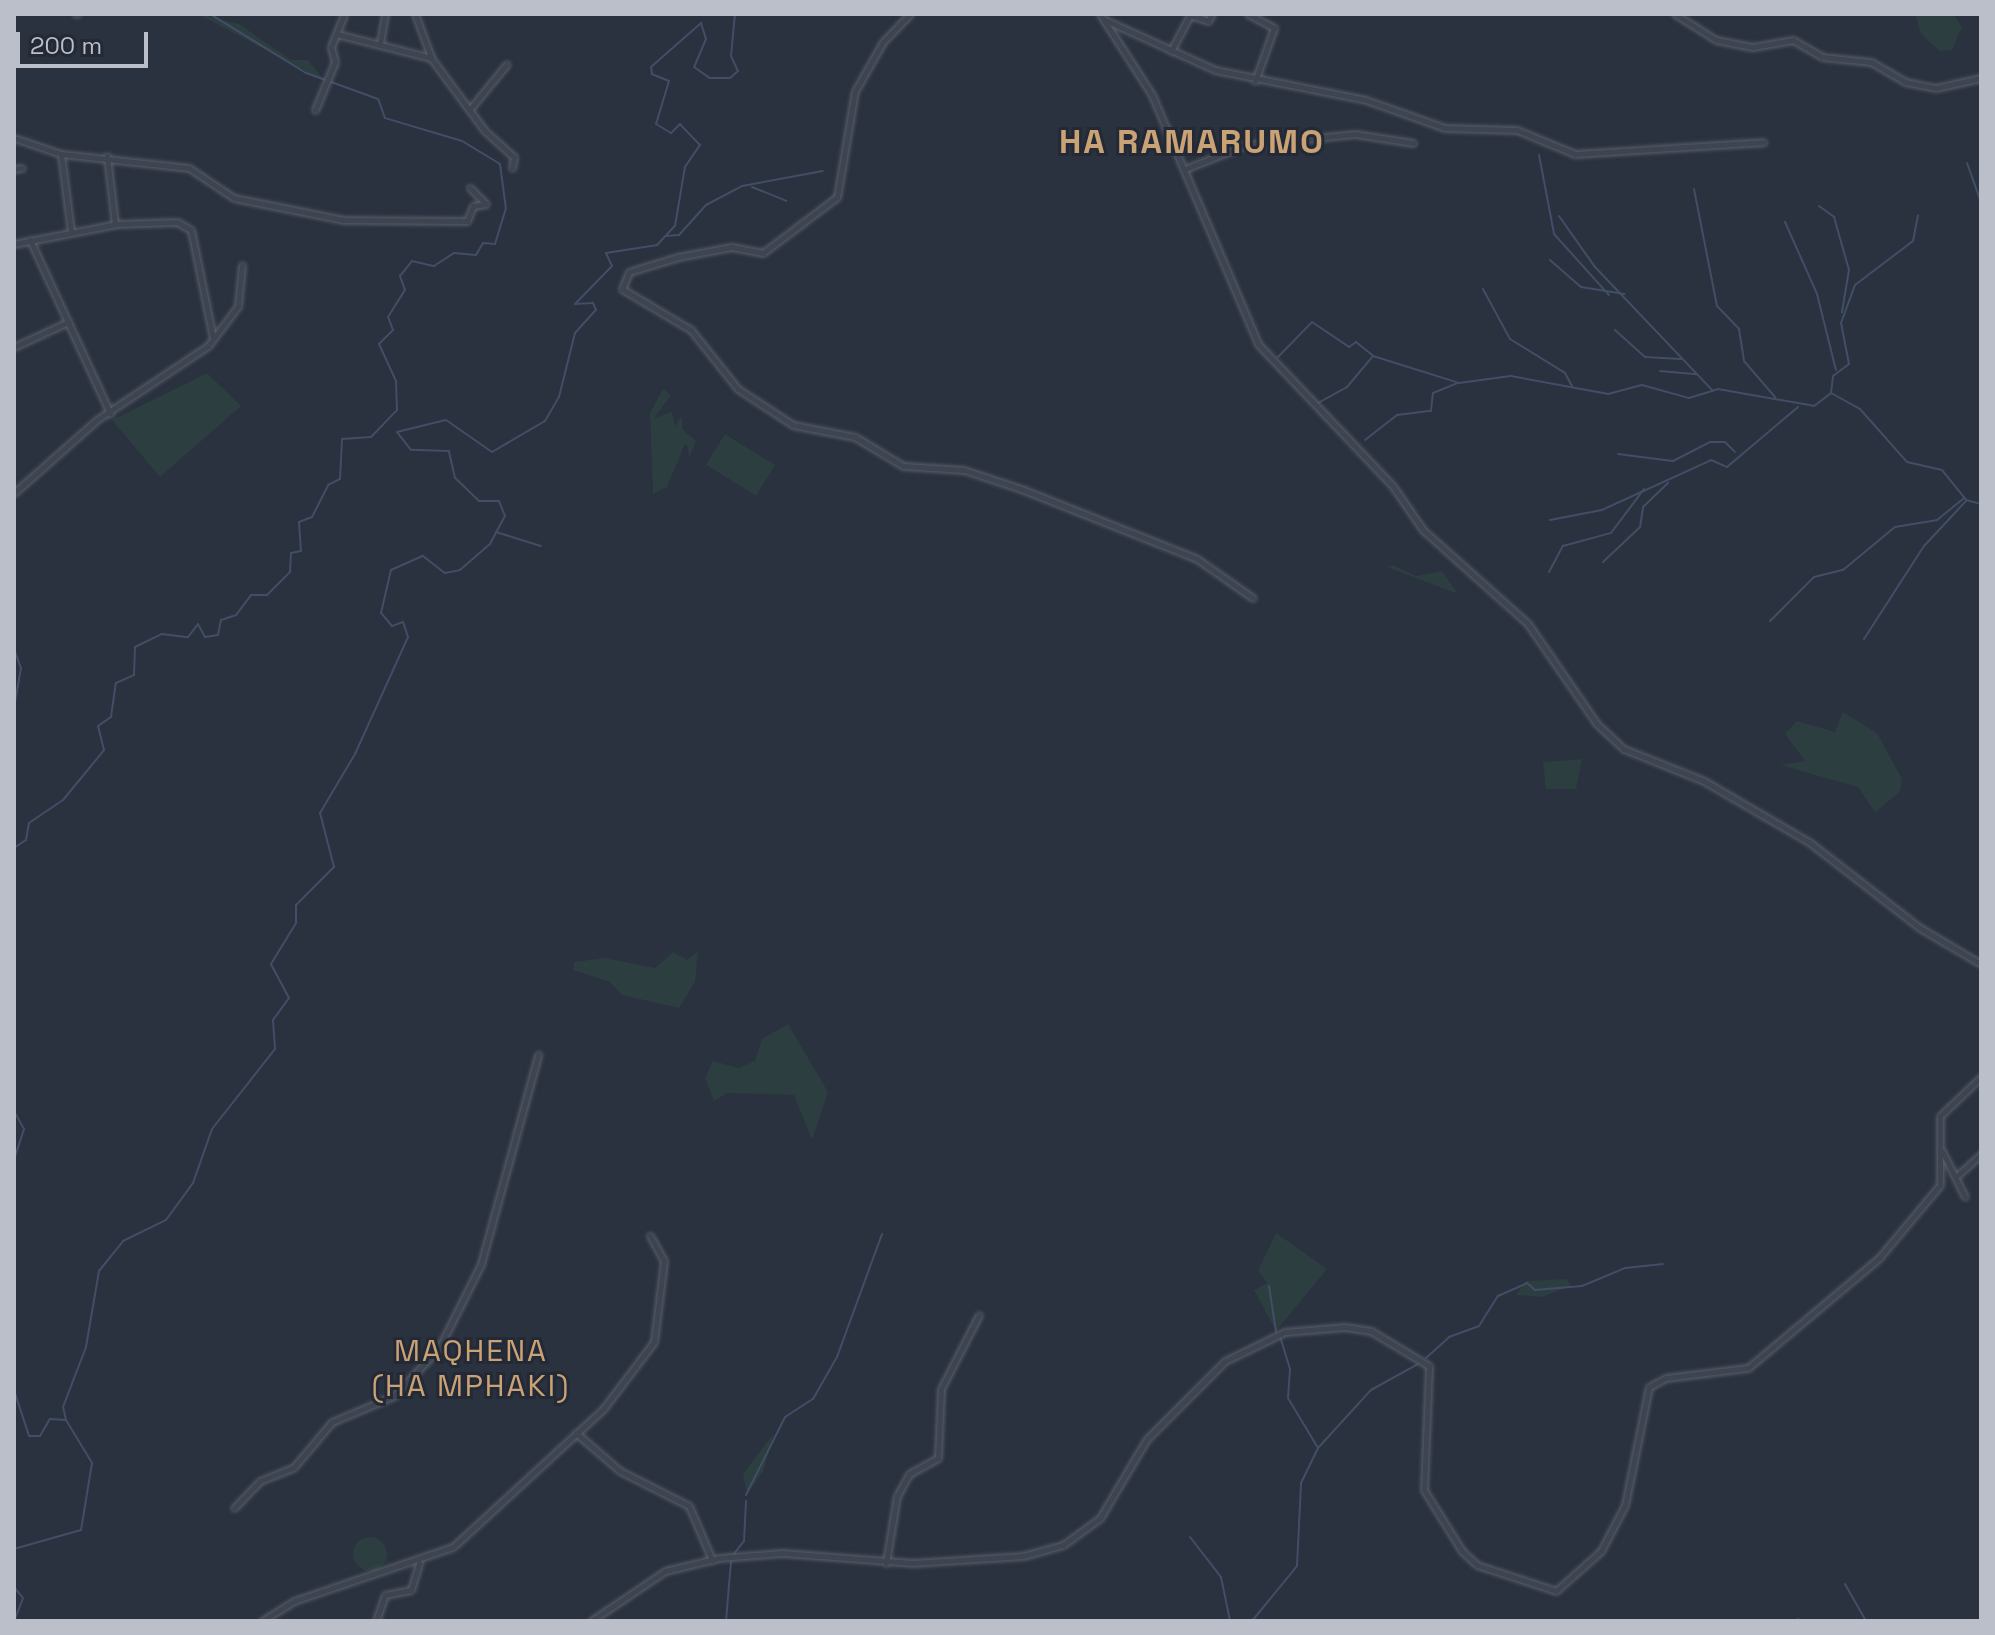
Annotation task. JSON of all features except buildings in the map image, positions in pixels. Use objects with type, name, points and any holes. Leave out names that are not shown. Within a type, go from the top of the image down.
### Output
[{"type":"street","points":[[315,110],[327,89],[337,34],[344,14]]},
{"type":"street","points":[[380,43],[385,14]]},
{"type":"street","points":[[415,14],[431,58],[470,109],[514,157],[512,168]]},
{"type":"street","points":[[910,14],[883,42],[855,91],[837,197],[763,253],[731,247],[678,257],[629,272],[622,289],[691,330],[738,389],[793,425],[855,437],[903,466],[964,470],[1024,490],[1197,559],[1253,598]]},
{"type":"street","points":[[1100,14],[1152,95],[1258,344],[1392,485],[1423,530],[1528,624],[1597,724],[1624,749],[1704,781],[1809,842],[1920,928],[1981,964]]},
{"type":"street","points":[[1171,51],[1190,15],[1208,21],[1212,14]]},
{"type":"street","points":[[1248,14],[1274,28],[1255,81]]},
{"type":"street","points":[[1675,14],[1716,40],[1753,47],[1793,40],[1927,87],[1981,78]]},
{"type":"street","points":[[1105,20],[1171,51],[1255,81],[1366,100],[1445,128],[1517,130],[1575,154],[1764,142]]},
{"type":"street","points":[[337,34],[431,58]]},
{"type":"street","points":[[470,109],[507,64]]},
{"type":"street","points":[[1185,169],[1245,145],[1355,134],[1413,143]]},
{"type":"street","points":[[14,138],[61,154],[107,156],[189,168],[234,198],[366,222],[467,221],[473,206],[486,204],[470,188]]},
{"type":"street","points":[[61,154],[71,232]]},
{"type":"street","points":[[107,156],[115,224]]},
{"type":"street","points":[[14,169],[22,168]]},
{"type":"street","points":[[14,244],[115,224],[164,221],[191,230],[213,338]]},
{"type":"street","points":[[30,240],[110,413]]},
{"type":"street","points":[[14,493],[110,413],[187,366],[238,306],[242,265]]},
{"type":"street","points":[[14,347],[68,322]]},
{"type":"street","points":[[234,1508],[260,1481],[294,1467],[332,1422],[394,1396],[439,1348],[481,1264],[538,1055]]},
{"type":"street","points":[[591,1621],[665,1571],[712,1560],[782,1553],[886,1563],[998,1558],[1063,1545],[1100,1518],[1147,1439],[1225,1361],[1285,1332],[1345,1327],[1371,1331],[1429,1366],[1424,1490],[1462,1551],[1477,1565],[1556,1591],[1601,1551],[1625,1505],[1649,1387],[1666,1378],[1726,1375],[1765,1358],[1896,1241],[1940,1185],[1940,1116],[1981,1077]]},
{"type":"street","points":[[1942,1151],[1958,1175],[1965,1197]]},
{"type":"street","points":[[1958,1175],[1981,1154]]},
{"type":"street","points":[[262,1621],[294,1601],[419,1563],[465,1539],[576,1433],[633,1376],[654,1342],[664,1261],[650,1236]]},
{"type":"street","points":[[886,1563],[897,1496],[909,1474],[938,1458],[941,1389],[979,1315]]},
{"type":"street","points":[[576,1433],[620,1471],[689,1506],[712,1560]]},
{"type":"street","points":[[376,1621],[385,1595],[411,1590],[419,1563]]},
{"type":"shaded area","points":[[198,14],[239,24],[291,60],[308,60],[326,82]]},
{"type":"shaded area","points":[[1915,14],[1953,14],[1962,27],[1952,50],[1940,51],[1921,34]]},
{"type":"shaded area","points":[[207,373],[241,406],[160,477],[112,420]]},
{"type":"shaded area","points":[[663,389],[671,395],[654,418],[672,412],[675,426],[682,416],[682,429],[696,441],[689,458],[685,444],[667,487],[653,494],[650,413]]},
{"type":"shaded area","points":[[725,434],[775,465],[756,496],[706,465]]},
{"type":"shaded area","points":[[1393,565],[1416,576],[1442,571],[1458,594],[1387,567]]},
{"type":"shaded area","points":[[1843,712],[1877,733],[1902,779],[1900,792],[1875,812],[1858,787],[1780,765],[1805,761],[1785,734],[1797,721],[1835,732]]},
{"type":"shaded area","points":[[1582,759],[1576,789],[1546,789],[1543,762]]},
{"type":"shaded area","points":[[698,951],[695,982],[679,1008],[622,995],[610,982],[573,970],[574,962],[605,958],[655,968],[673,952],[687,960]]},
{"type":"shaded area","points":[[788,1024],[828,1092],[812,1140],[794,1095],[727,1093],[714,1101],[705,1078],[713,1061],[739,1068],[755,1061],[762,1039]]},
{"type":"shaded area","points":[[1276,1233],[1327,1269],[1276,1331],[1254,1290],[1267,1283],[1258,1271]]},
{"type":"shaded area","points":[[1567,1279],[1571,1286],[1542,1297],[1516,1295],[1525,1281]]},
{"type":"shaded area","points":[[774,1433],[763,1472],[747,1494],[743,1474]]},
{"type":"shaded area","points":[[370,1537],[382,1542],[387,1554],[382,1566],[370,1571],[358,1566],[353,1554],[358,1542]]},
{"type":"waterway","points":[[14,848],[26,840],[29,823],[63,800],[104,750],[98,726],[111,717],[116,683],[134,675],[135,647],[162,634],[188,637],[198,624],[205,637],[218,635],[221,620],[236,615],[251,595],[267,595],[290,572],[291,553],[301,551],[299,522],[312,517],[328,485],[340,479],[342,439],[371,437],[397,410],[396,381],[379,344],[393,330],[388,317],[405,290],[400,276],[412,261],[434,266],[454,253],[476,255],[483,243],[495,244],[506,209],[500,164],[462,141],[385,118],[378,99],[306,73],[210,14]]},
{"type":"waterway","points":[[66,1420],[63,1407],[86,1347],[99,1271],[123,1241],[166,1220],[193,1183],[212,1129],[275,1049],[273,1020],[289,998],[271,964],[296,923],[296,905],[334,867],[320,813],[355,754],[408,637],[403,622],[392,626],[381,613],[391,570],[423,556],[445,573],[460,570],[490,544],[505,516],[499,501],[479,501],[455,478],[449,451],[411,450],[397,432],[446,420],[492,452],[545,421],[559,397],[575,333],[596,310],[593,303],[575,304],[612,266],[606,253],[657,245],[675,226],[685,167],[700,145],[680,124],[671,133],[656,124],[669,81],[652,74],[651,67],[701,23],[706,39],[694,67],[710,78],[730,78],[738,71],[731,56],[735,14]]},
{"type":"waterway","points":[[1539,155],[1554,234],[1609,295]]},
{"type":"waterway","points":[[1967,163],[1981,202]]},
{"type":"waterway","points":[[666,236],[679,235],[706,205],[742,186],[823,171]]},
{"type":"waterway","points":[[752,187],[786,201]]},
{"type":"waterway","points":[[1694,189],[1717,306],[1739,329],[1744,361],[1775,397]]},
{"type":"waterway","points":[[1819,206],[1834,217],[1849,270],[1842,312]]},
{"type":"waterway","points":[[1831,393],[1833,376],[1849,364],[1841,323],[1855,285],[1913,241],[1918,215]]},
{"type":"waterway","points":[[1559,216],[1595,267],[1712,390]]},
{"type":"waterway","points":[[1785,222],[1817,294],[1836,370]]},
{"type":"waterway","points":[[1550,260],[1581,287],[1624,294]]},
{"type":"waterway","points":[[1483,289],[1510,339],[1565,373],[1572,386]]},
{"type":"waterway","points":[[1278,357],[1312,322],[1349,347],[1356,342],[1373,356],[1459,383],[1511,376],[1608,394],[1642,385],[1689,398],[1718,389],[1814,406],[1831,393],[1860,409],[1907,462],[1942,470],[1966,500],[1981,504]]},
{"type":"waterway","points":[[1615,330],[1645,357],[1681,359]]},
{"type":"waterway","points":[[1318,403],[1347,387],[1372,357]]},
{"type":"waterway","points":[[1660,371],[1697,374]]},
{"type":"waterway","points":[[1365,440],[1397,415],[1431,411],[1433,393],[1458,383]]},
{"type":"waterway","points":[[1550,520],[1602,510],[1711,460],[1727,467],[1798,407]]},
{"type":"waterway","points":[[1618,454],[1673,461],[1710,442],[1725,442],[1735,452]]},
{"type":"waterway","points":[[1603,562],[1640,527],[1643,507],[1668,483]]},
{"type":"waterway","points":[[1549,572],[1563,546],[1611,533],[1644,489]]},
{"type":"waterway","points":[[1770,621],[1814,577],[1843,570],[1895,527],[1937,520],[1964,498]]},
{"type":"waterway","points":[[1864,639],[1924,546],[1966,501]]},
{"type":"waterway","points":[[496,532],[541,546]]},
{"type":"waterway","points":[[14,649],[21,668],[14,707]]},
{"type":"waterway","points":[[14,1111],[24,1129],[14,1160]]},
{"type":"waterway","points":[[746,1495],[785,1417],[813,1399],[837,1357],[882,1234]]},
{"type":"waterway","points":[[1426,1358],[1449,1337],[1479,1326],[1498,1296],[1527,1283],[1535,1290],[1582,1286],[1625,1268],[1663,1264]]},
{"type":"waterway","points":[[1269,1286],[1276,1332]]},
{"type":"waterway","points":[[1252,1621],[1297,1566],[1301,1483],[1318,1448],[1288,1398],[1290,1369],[1280,1337]]},
{"type":"waterway","points":[[1318,1448],[1371,1390],[1420,1363]]},
{"type":"waterway","points":[[14,1390],[29,1436],[40,1436],[50,1419],[66,1420],[92,1463],[81,1530],[14,1549]]},
{"type":"waterway","points":[[733,1555],[744,1541],[746,1501]]},
{"type":"waterway","points":[[1190,1537],[1221,1577],[1230,1621]]},
{"type":"waterway","points":[[726,1621],[731,1561]]},
{"type":"waterway","points":[[1845,1584],[1866,1621]]},
{"type":"waterway","points":[[14,1587],[23,1598],[14,1621]]},
{"type":"district","name":"HA RAMARUMO","points":[[1192,142]]},
{"type":"district","name":"MAQHENA (HA MPHAKI)","points":[[471,1368]]}]
